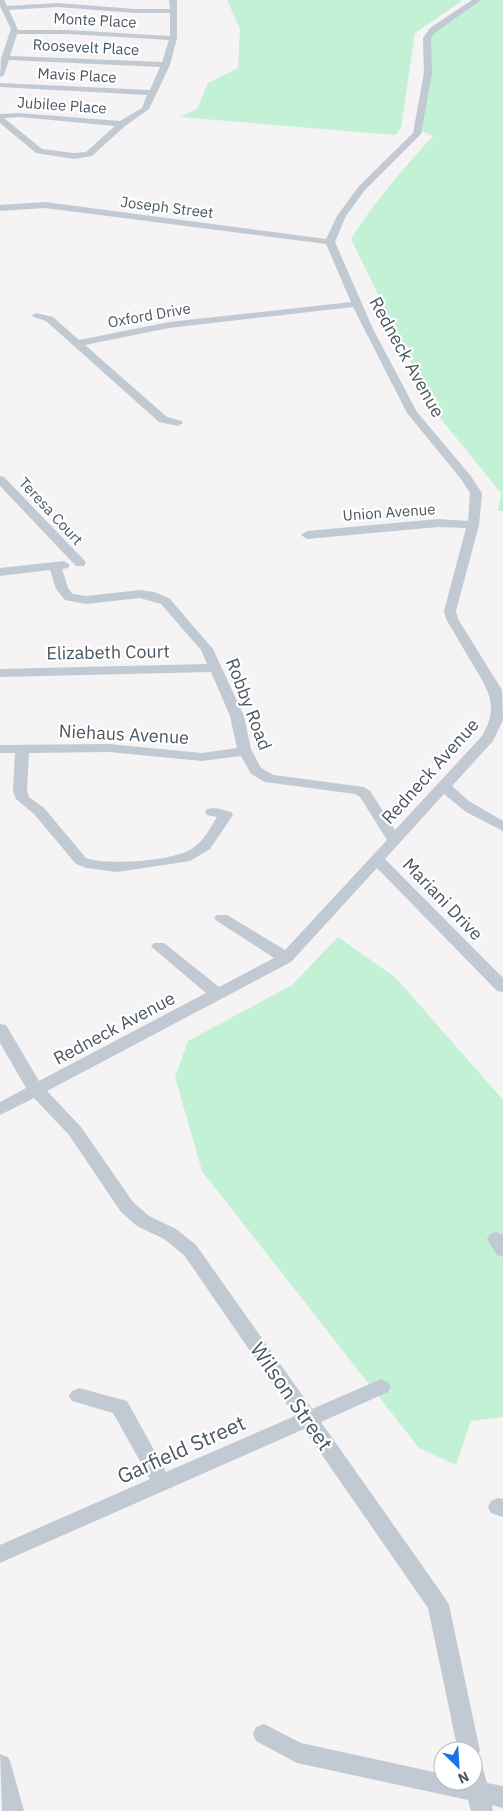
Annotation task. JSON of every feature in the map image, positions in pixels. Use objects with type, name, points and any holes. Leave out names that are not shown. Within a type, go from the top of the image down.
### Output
[{"type":"street","points":[[0,118],[39,150],[80,156],[89,154],[122,124],[142,113],[153,93],[166,65],[173,38],[173,0]]},
{"type":"street","points":[[330,242],[342,216],[362,188],[417,134],[428,73],[428,38],[434,30],[477,0]]},
{"type":"street","points":[[0,1],[13,22],[14,32],[0,75]]},
{"type":"street","points":[[6,8],[86,3],[135,11],[174,11]]},
{"type":"street","name":"Monte Place","points":[[14,32],[68,32],[173,38]]},
{"type":"street","name":"Roosevelt Place","points":[[5,58],[166,65]]},
{"type":"street","name":"Mavis Place","points":[[0,85],[153,93]]},
{"type":"street","name":"Jubilee Place","points":[[0,118],[19,115],[122,124]]},
{"type":"street","name":"Joseph Street","points":[[0,208],[45,205],[330,242]]},
{"type":"street","name":"Redneck Avenue","points":[[0,1109],[286,958],[488,738],[498,716],[501,702],[452,619],[450,611],[473,526],[476,501],[472,485],[412,413],[356,304],[330,242]]},
{"type":"street","name":"Oxford Drive","points":[[77,344],[169,325],[356,304]]},
{"type":"street","points":[[36,316],[49,319],[163,420],[178,423]]},
{"type":"street","name":"Teresa Court","points":[[0,479],[80,563],[55,566]]},
{"type":"street","name":"Union Avenue","points":[[307,535],[438,523],[473,526]]},
{"type":"street","points":[[0,572],[55,566]]},
{"type":"street","name":"Robby Road","points":[[55,566],[62,589],[70,597],[86,600],[140,594],[150,595],[165,601],[207,649],[237,716],[245,751],[256,771],[270,779],[359,790],[365,794],[394,840]]},
{"type":"street","name":"Elizabeth Court","points":[[0,673],[216,668]]},
{"type":"street","points":[[22,748],[20,791],[23,799],[39,812],[81,861],[88,866],[106,868],[185,858],[196,854],[204,849],[226,815],[212,812]]},
{"type":"street","name":"Niehaus Avenue","points":[[0,749],[109,748],[202,757],[245,751]]},
{"type":"street","points":[[444,785],[463,806],[503,827]]},
{"type":"street","name":"Mariani Drive","points":[[377,858],[503,987]]},
{"type":"street","points":[[222,918],[286,958]]},
{"type":"street","points":[[158,946],[217,994]]},
{"type":"street","name":"Wilson Street","points":[[0,1029],[36,1090],[75,1131],[133,1214],[143,1222],[178,1240],[190,1250],[438,1605],[467,1741]]},
{"type":"street","name":"Garfield Street","points":[[0,1554],[381,1387]]},
{"type":"street","points":[[79,1396],[120,1407],[162,1483]]},
{"type":"street","points":[[264,1734],[297,1753],[480,1801],[503,1797]]},
{"type":"street","points":[[0,1764],[13,1811]]},
{"type":"green space","points":[[227,0],[463,0],[415,33],[401,128],[395,135],[180,117],[197,109],[208,83],[238,68],[240,29]]},
{"type":"green space","points":[[477,0],[503,0],[503,511],[498,511],[501,493],[436,413],[351,239],[390,186],[433,136],[418,130],[427,38]]},
{"type":"green space","points":[[338,937],[396,978],[503,1100],[503,1417],[471,1421],[456,1465],[419,1448],[202,1171],[175,1077],[188,1041],[292,985]]}]
